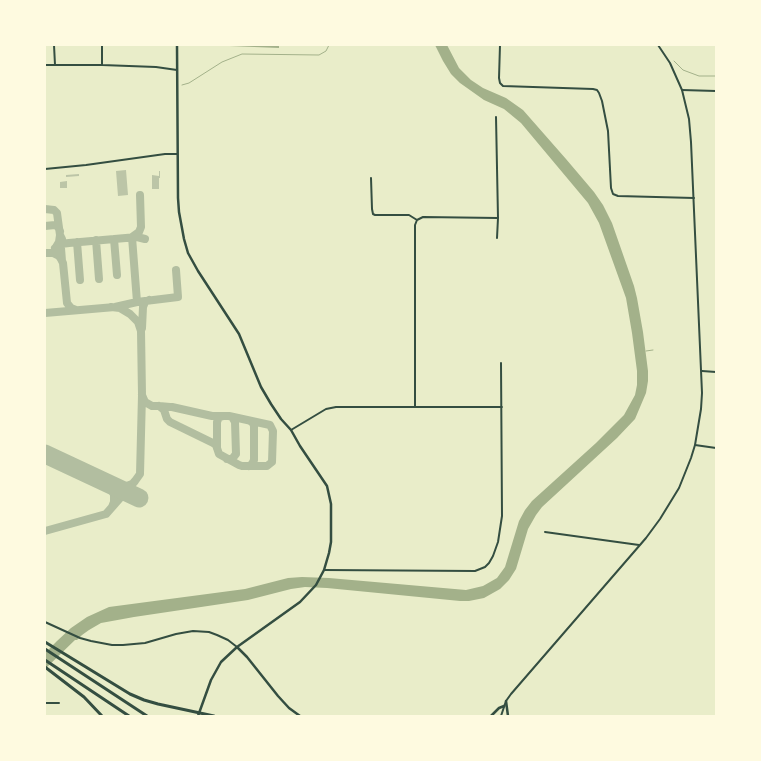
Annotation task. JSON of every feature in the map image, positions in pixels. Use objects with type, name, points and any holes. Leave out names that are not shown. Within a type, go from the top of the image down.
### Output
[{"type":"highway","points":[[47,643],[130,694],[158,704],[214,716]]},
{"type":"highway","points":[[45,649],[147,716]]},
{"type":"highway","points":[[45,660],[130,716]]},
{"type":"highway","points":[[45,667],[84,697],[102,716]]},
{"type":"main road","points":[[177,45],[179,212],[188,253],[239,334],[261,387],[271,404],[327,486],[331,504],[331,542],[329,553],[324,570],[314,587],[296,606],[236,647],[221,662],[211,680],[199,714]]},
{"type":"main road","points":[[236,647],[247,657],[289,708],[300,716]]},
{"type":"main road","points":[[506,701],[508,716]]},
{"type":"main road","points":[[491,716],[504,706]]},
{"type":"street","points":[[54,45],[54,65]]},
{"type":"street","points":[[102,45],[102,65]]},
{"type":"street","points":[[500,45],[499,78],[503,86],[597,90],[602,101],[608,132],[611,188],[613,194],[618,196],[694,198]]},
{"type":"street","points":[[501,716],[506,701],[640,545],[660,519],[686,474],[695,445],[701,409],[702,371],[689,124],[682,90],[669,60],[658,45]]},
{"type":"street","points":[[45,65],[156,67],[178,70]]},
{"type":"street","points":[[682,90],[716,91]]},
{"type":"street","points":[[496,117],[497,238]]},
{"type":"street","points":[[45,169],[178,154]]},
{"type":"street","points":[[371,178],[372,209],[375,216],[409,215],[417,220]]},
{"type":"street","points":[[415,407],[415,225],[417,220],[423,217],[498,218]]},
{"type":"street","points":[[324,570],[475,572],[486,567],[493,556],[498,542],[502,516],[502,363]]},
{"type":"street","points":[[702,371],[716,372]]},
{"type":"street","points":[[290,430],[326,409],[336,407],[502,407]]},
{"type":"street","points":[[695,445],[716,448]]},
{"type":"street","points":[[545,532],[640,545]]},
{"type":"street","points":[[45,622],[80,638],[101,644],[123,645],[145,642],[186,632],[201,631],[217,634],[236,647]]},
{"type":"street","points":[[45,703],[59,703]]},
{"type":"shaded area","points":[[205,45],[279,45],[279,48]]},
{"type":"shaded area","points":[[435,45],[447,45],[459,68],[471,80],[483,88],[506,98],[523,110],[603,205],[612,223],[634,286],[643,332],[648,381],[646,393],[635,419],[542,507],[528,529],[516,569],[509,580],[500,589],[484,598],[460,601],[327,588],[305,587],[291,589],[248,600],[101,623],[75,640],[45,669],[45,653],[57,641],[87,617],[109,607],[245,589],[288,578],[302,577],[466,590],[483,586],[497,578],[505,567],[519,521],[532,501],[624,415],[635,395],[637,371],[626,298],[599,223],[588,203],[521,123],[504,109],[484,100],[460,83],[451,74]]},
{"type":"building","points":[[126,170],[128,195],[118,196],[116,171]]},
{"type":"building","points":[[159,171],[160,178],[159,189],[152,189],[152,175],[159,176]]},
{"type":"building","points":[[79,174],[79,176],[66,177],[66,175]]},
{"type":"building","points":[[67,181],[67,188],[60,188],[60,182]]},
{"type":"waterway","points":[[182,85],[189,83],[222,62],[242,54],[319,55],[326,51],[329,45]]},
{"type":"waterway","points":[[674,61],[683,70],[699,76],[716,76]]},
{"type":"waterway","points":[[646,351],[653,350]]},
{"type":"taxiway","points":[[45,313],[115,307],[137,302],[132,237],[139,232],[141,227],[140,195]]},
{"type":"taxiway","points":[[45,209],[54,210],[57,213],[62,239]]},
{"type":"taxiway","points":[[45,226],[55,225],[60,231]]},
{"type":"taxiway","points":[[56,247],[60,235],[62,261]]},
{"type":"taxiway","points":[[55,248],[61,244],[69,243],[137,237],[145,239]]},
{"type":"taxiway","points":[[114,239],[117,275]]},
{"type":"taxiway","points":[[96,240],[99,279]]},
{"type":"taxiway","points":[[77,242],[80,280]]},
{"type":"taxiway","points":[[45,253],[53,253],[61,259],[67,303],[76,310]]},
{"type":"taxiway","points":[[137,302],[178,297],[176,270]]},
{"type":"taxiway","points":[[142,328],[143,307],[145,302],[149,300]]},
{"type":"taxiway","points":[[45,531],[106,514],[140,474],[141,331],[138,322],[130,314],[120,308],[111,307]]},
{"type":"taxiway","points":[[142,395],[145,402],[152,406],[159,406],[172,407],[212,416],[229,416],[270,425],[273,431],[272,462],[267,466],[239,465],[219,454],[216,445],[213,443],[170,422],[164,410],[159,406]]},
{"type":"taxiway","points":[[217,448],[217,422],[219,417],[223,416]]},
{"type":"taxiway","points":[[227,459],[232,459],[236,454],[235,422],[232,417]]},
{"type":"taxiway","points":[[249,466],[254,460],[254,426],[250,421]]},
{"type":"taxiway","points":[[106,482],[114,495],[112,507]]},
{"type":"taxiway","points":[[113,486],[124,487],[132,484]]},
{"type":"runway","points":[[45,454],[139,498]]}]
